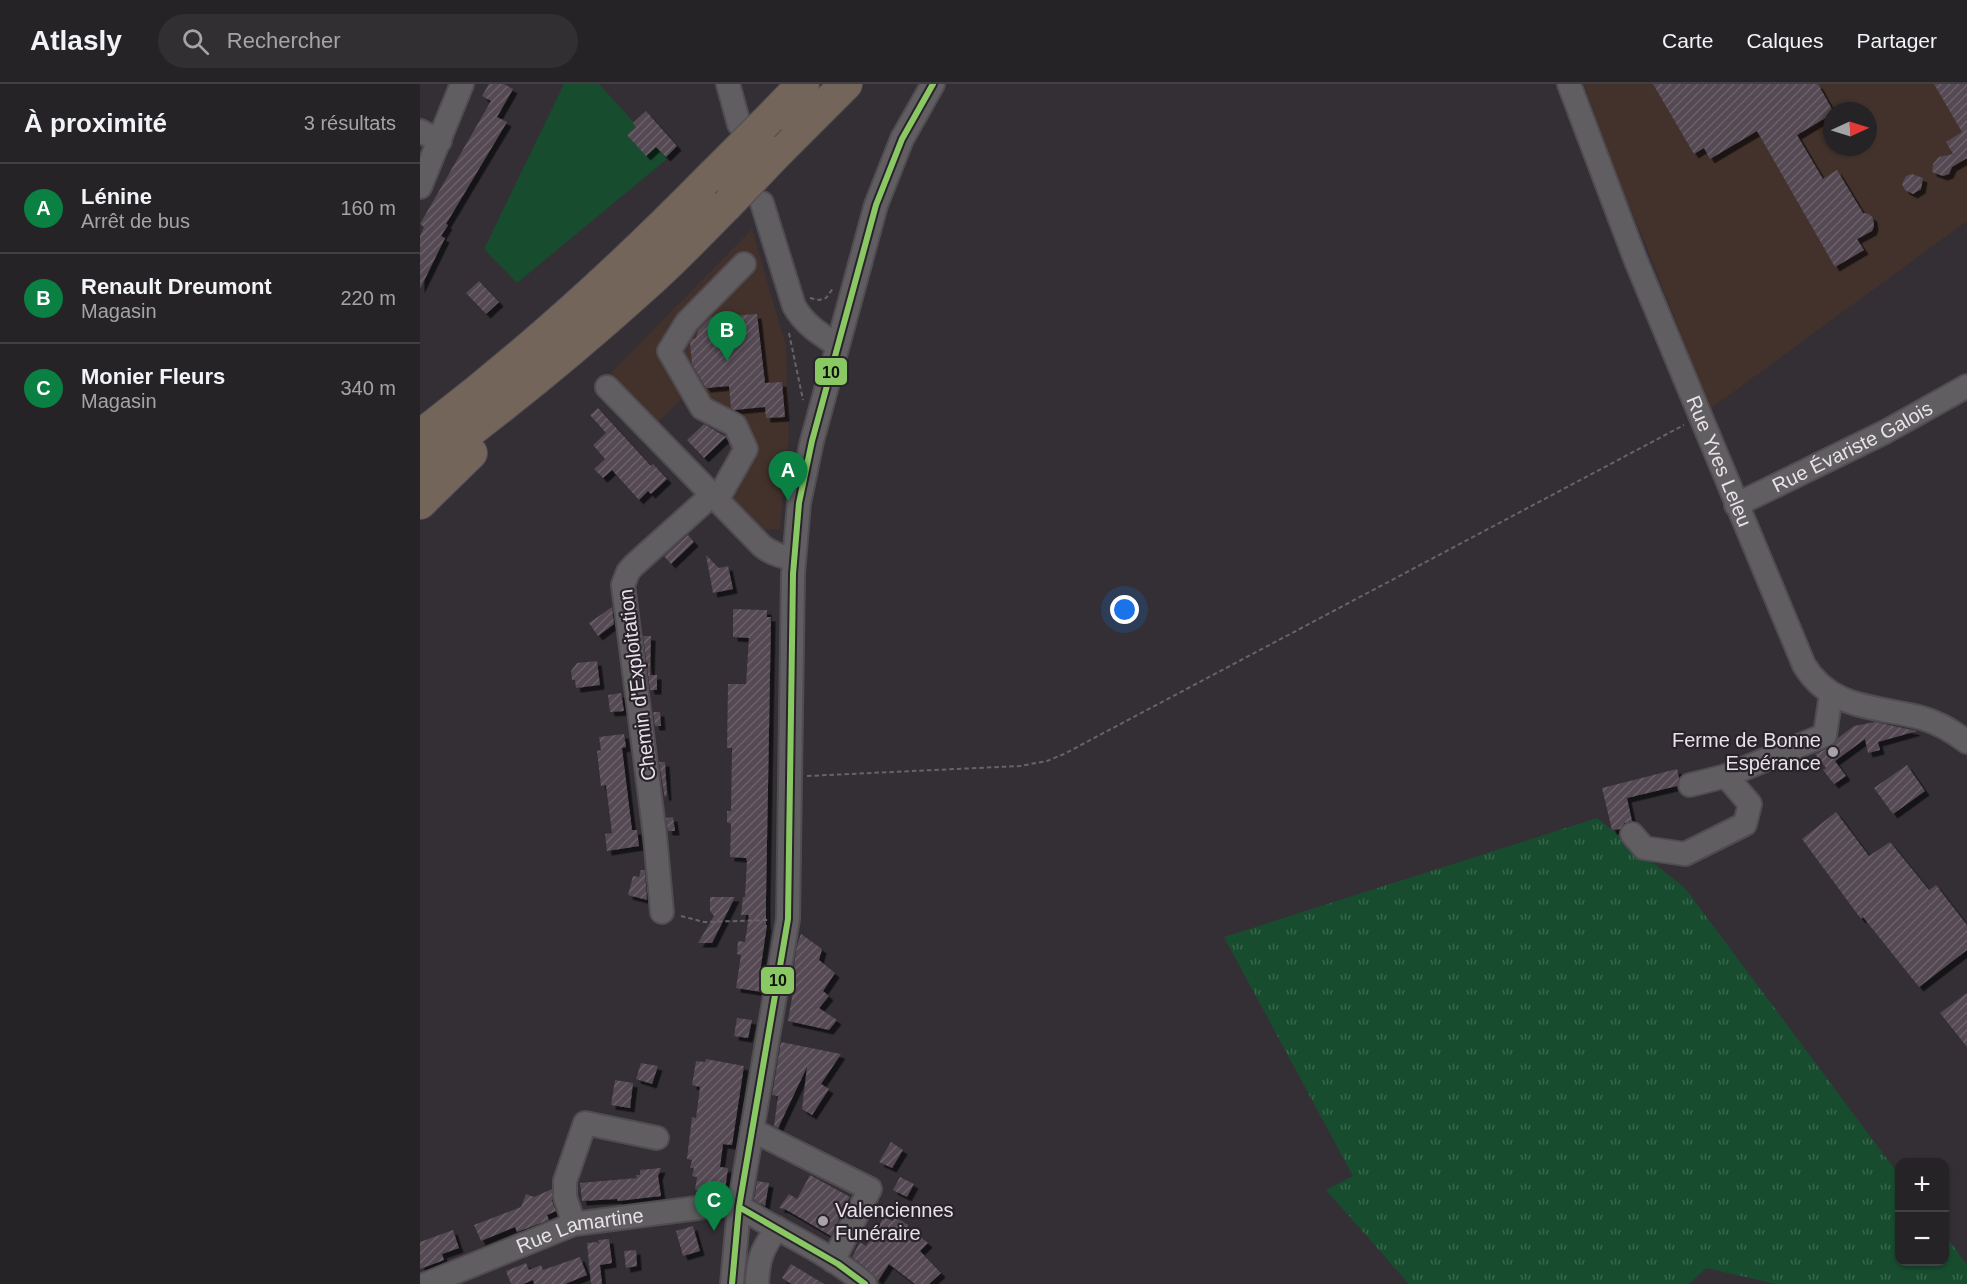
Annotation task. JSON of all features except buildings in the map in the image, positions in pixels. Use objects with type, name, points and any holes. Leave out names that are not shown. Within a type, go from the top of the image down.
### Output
[{"type":"highway","points":[[420,436],[547,332],[632,255],[802,84]]},
{"type":"highway","points":[[420,470],[564,356],[643,288],[846,84]]},
{"type":"highway","points":[[420,503],[513,414],[564,356]]},
{"type":"street","points":[[420,187],[430,136],[462,84]]},
{"type":"street","points":[[728,84],[739,124]]},
{"type":"street","points":[[732,1284],[739,1207],[788,919],[794,558],[807,459],[881,188],[902,139],[933,84]]},
{"type":"street","name":"Rue Yves Leleu","points":[[1569,84],[1631,250],[1804,665],[1818,685],[1831,694],[1854,703],[1929,720],[1967,742]]},
{"type":"street","points":[[762,203],[794,306],[811,328],[837,345]]},
{"type":"street","name":"Chemin d'Exploitation","points":[[662,912],[655,836],[624,585],[628,572],[633,566],[714,498],[746,448],[735,425],[702,408],[669,351],[687,322],[744,264]]},
{"type":"street","name":"Rue Évariste Galois","points":[[1736,505],[1885,432],[1967,386]]},
{"type":"street","points":[[607,387],[714,498],[770,552],[794,558]]},
{"type":"street","points":[[1690,785],[1726,776],[1825,735],[1831,694]]},
{"type":"street","points":[[1632,834],[1644,848],[1685,854],[1745,824],[1750,804],[1726,776]]},
{"type":"street","points":[[574,1224],[565,1197],[565,1181],[585,1122],[657,1138]]},
{"type":"street","points":[[752,1130],[870,1189],[833,1261]]},
{"type":"street","name":"Rue Lamartine","points":[[426,1284],[574,1224],[722,1204],[739,1207]]},
{"type":"street","points":[[739,1207],[833,1261],[865,1284]]},
{"type":"street","points":[[734,1254],[744,1233],[768,1224]]},
{"type":"street","points":[[757,1284],[760,1255],[765,1244],[768,1224]]},
{"type":"path","points":[[790,777],[1020,766],[1047,761],[1700,417]]},
{"type":"path","points":[[662,912],[704,922],[788,919]]},
{"type":"shaded area","points":[[1584,84],[1967,84],[1967,221],[1710,409],[1646,245],[1611,164]]},
{"type":"shaded area","points":[[752,229],[786,346],[789,434],[780,529],[752,531],[719,482],[733,437],[686,395],[651,429],[611,373]]},
{"type":"green space","points":[[564,84],[599,84],[667,159],[517,283],[484,249]]},
{"type":"green space","points":[[1597,818],[1685,888],[1895,1170],[1895,1266],[1949,1266],[1949,1240],[1967,1265],[1967,1284],[1776,1284],[1706,1268],[1689,1284],[1409,1284],[1326,1190],[1353,1176],[1224,937]]},
{"type":"transit line","name":"10","points":[[732,1284],[739,1207],[788,919],[793,574],[799,503],[812,441],[876,205],[902,139],[933,84]]},
{"type":"transit line","name":"10","points":[[739,1207],[838,1264],[865,1284]]},
{"type":"place","name":"Renault Dreumont","points":[[727,361]]},
{"type":"place","name":"Lénine","points":[[788,501]]},
{"type":"place","name":"Ferme de Bonne Espérance","points":[[1833,752]]},
{"type":"place","name":"Valenciennes Funéraire","points":[[823,1221]]},
{"type":"place","name":"Monier Fleurs","points":[[714,1231]]}]
